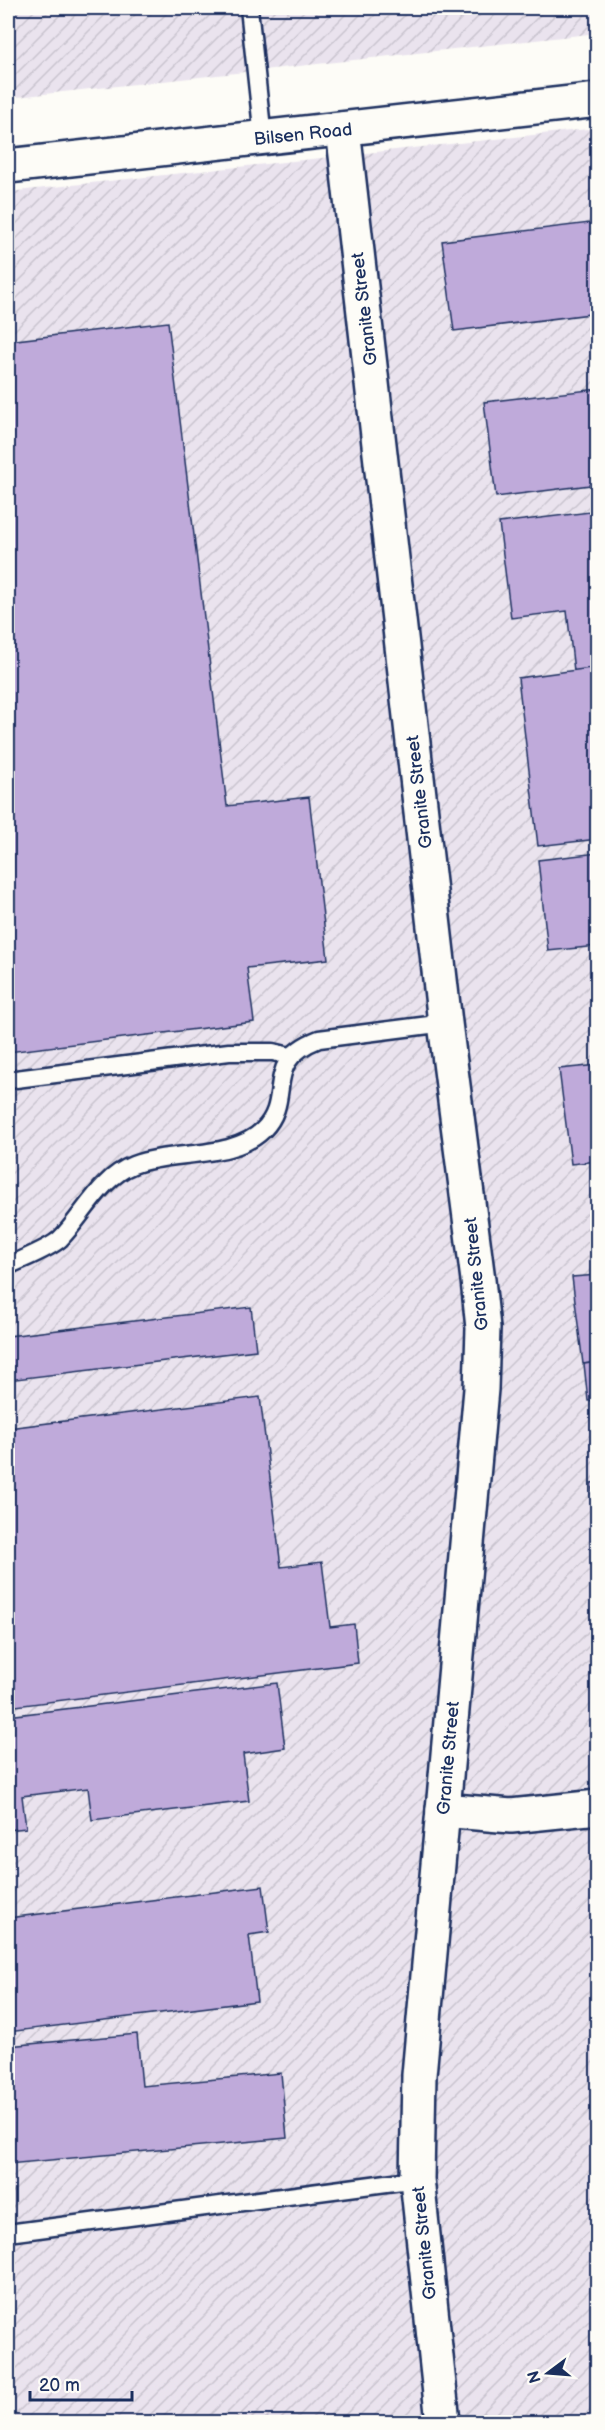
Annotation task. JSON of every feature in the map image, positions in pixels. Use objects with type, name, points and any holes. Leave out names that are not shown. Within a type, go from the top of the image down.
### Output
[{"type":"street","name":"Bilsen Road","points":[[8,166],[597,100]]},
{"type":"street","name":"Granite Street","points":[[343,129],[483,1328],[481,1389],[419,2075],[417,2179],[443,2422]]},
{"type":"street","points":[[443,1810],[511,1816],[597,1807]]},
{"type":"lane","points":[[249,8],[263,138]]},
{"type":"lane","points":[[8,1266],[59,1240],[108,1181],[130,1166],[152,1159],[227,1148],[246,1142],[263,1130],[274,1114],[281,1074],[291,1056],[304,1045],[319,1039],[446,1023]]},
{"type":"lane","points":[[8,1080],[229,1052],[273,1052],[291,1056]]},
{"type":"lane","points":[[8,2233],[417,2179]]},
{"type":"shaded area","points":[[8,8],[597,8],[598,33],[8,98]]},
{"type":"shaded area","points":[[597,128],[597,2422],[8,2422],[8,192]]},
{"type":"building","points":[[598,222],[598,313],[454,331],[442,241]]},
{"type":"building","points":[[168,322],[227,806],[309,797],[328,959],[247,968],[254,1022],[8,1052],[8,341]]},
{"type":"building","points":[[598,389],[598,484],[496,497],[484,402]]},
{"type":"building","points":[[598,511],[598,667],[574,671],[567,611],[511,618],[499,523]]},
{"type":"building","points":[[598,667],[598,839],[538,846],[518,678]]},
{"type":"building","points":[[598,853],[598,946],[548,951],[538,860]]},
{"type":"building","points":[[598,1065],[598,1161],[571,1164],[559,1069]]},
{"type":"building","points":[[598,1275],[598,1362],[583,1364],[572,1277]]},
{"type":"building","points":[[251,1307],[256,1350],[8,1380],[8,1336]]},
{"type":"building","points":[[598,1362],[598,1400],[588,1401],[584,1364]]},
{"type":"building","points":[[260,1397],[281,1567],[322,1562],[330,1627],[354,1624],[358,1663],[8,1707],[8,1428]]},
{"type":"building","points":[[598,1482],[598,1541],[591,1483]]},
{"type":"building","points":[[592,1617],[598,1617],[598,1660],[597,1660]]},
{"type":"building","points":[[277,1683],[285,1748],[243,1754],[249,1801],[92,1820],[88,1788],[22,1796],[26,1828],[8,1830],[8,1716]]},
{"type":"building","points":[[263,1886],[269,1932],[249,1935],[257,2001],[8,2032],[8,1918]]},
{"type":"building","points":[[137,2034],[142,2086],[281,2073],[287,2138],[8,2164],[8,2046]]}]
